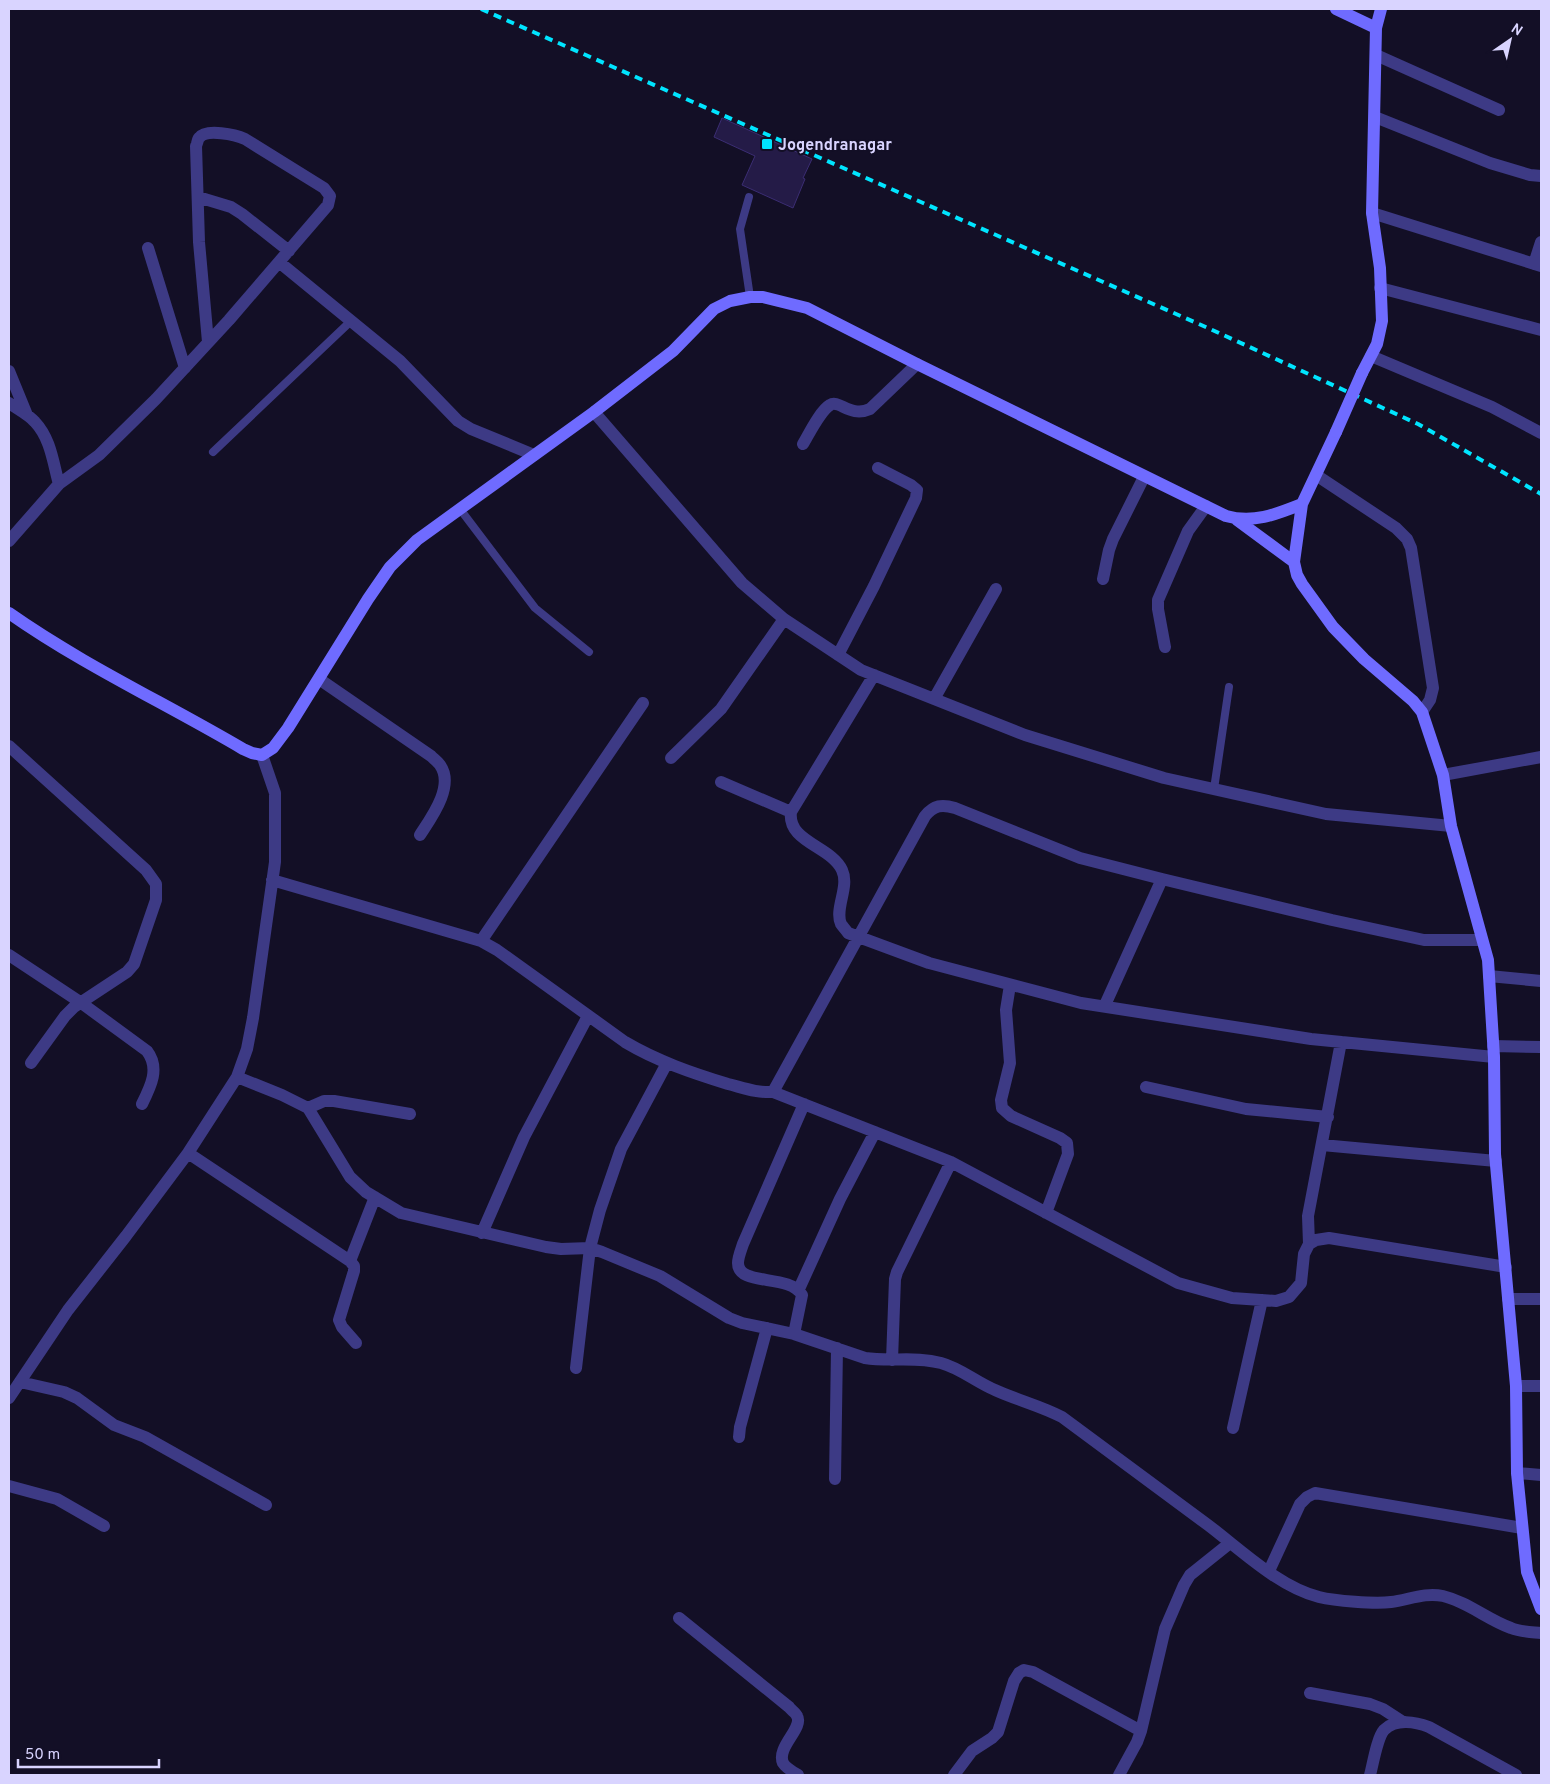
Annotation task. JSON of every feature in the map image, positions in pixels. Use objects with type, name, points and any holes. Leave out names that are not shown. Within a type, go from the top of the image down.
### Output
[{"type":"main road","points":[[1336,9],[1376,28]]},
{"type":"main road","points":[[1381,9],[1376,28],[1372,213],[1380,268],[1382,320],[1377,344],[1302,504],[1294,562],[1297,575],[1302,584],[1333,627],[1364,659],[1422,712],[1443,775],[1451,826],[1488,960],[1494,1052],[1496,1161],[1516,1386],[1517,1473],[1527,1572],[1541,1609]]},
{"type":"main road","points":[[9,613],[43,637],[97,669],[248,751],[262,755],[273,748],[390,567],[417,540],[594,412],[672,352],[714,309],[730,301],[750,297],[763,297],[808,308],[1144,477],[1237,520],[1294,562]]},
{"type":"main road","points":[[1237,520],[1273,516],[1302,504]]},
{"type":"street","points":[[1376,55],[1499,110]]},
{"type":"street","points":[[1375,117],[1490,163],[1530,175],[1541,176]]},
{"type":"street","points":[[9,541],[59,484],[99,455],[156,399],[208,342],[289,251],[328,205],[330,196],[324,188],[235,134],[210,133],[203,135],[199,138],[196,146],[199,242],[208,342]]},
{"type":"street","points":[[198,197],[231,207],[289,251]]},
{"type":"street","points":[[1372,213],[1538,265],[1541,242]]},
{"type":"street","points":[[148,248],[184,368]]},
{"type":"street","points":[[279,262],[400,361],[458,421],[471,429],[534,455]]},
{"type":"street","points":[[1380,288],[1541,330]]},
{"type":"street","points":[[1371,356],[1492,406],[1541,433]]},
{"type":"street","points":[[803,444],[824,410],[830,404],[836,403],[852,412],[862,413],[870,409],[917,364]]},
{"type":"street","points":[[9,371],[26,415]]},
{"type":"street","points":[[9,403],[35,421],[48,442],[59,484]]},
{"type":"street","points":[[594,412],[742,583],[784,619],[861,670],[1025,735],[1164,778],[1326,814],[1451,826]]},
{"type":"street","points":[[838,655],[874,586],[916,498],[917,490],[878,468]]},
{"type":"street","points":[[1316,475],[1396,528],[1407,539],[1411,548],[1434,688],[1430,700],[1422,712]]},
{"type":"street","points":[[1103,579],[1113,539],[1144,477]]},
{"type":"street","points":[[1165,647],[1158,600],[1188,531],[1206,506]]},
{"type":"street","points":[[934,699],[996,589]]},
{"type":"street","points":[[671,758],[721,709],[784,619]]},
{"type":"street","points":[[874,676],[791,812],[790,822],[793,828],[834,859],[842,870],[845,882],[839,917],[841,924],[848,933],[928,963],[1081,1003],[1105,1005],[1311,1039],[1341,1042],[1494,1052],[1541,1047]]},
{"type":"street","points":[[319,679],[431,756],[441,765],[444,776],[442,797],[420,836]]},
{"type":"street","points":[[481,941],[643,703]]},
{"type":"street","points":[[9,746],[146,870],[156,884],[156,900],[134,964],[127,972],[80,1002],[65,1016],[31,1063]]},
{"type":"street","points":[[9,1398],[68,1310],[188,1153],[237,1077],[247,1049],[253,1018],[275,862],[275,793],[262,755]]},
{"type":"street","points":[[1443,775],[1541,757]]},
{"type":"street","points":[[721,782],[791,812]]},
{"type":"street","points":[[774,1092],[925,816],[936,806],[955,808],[1080,858],[1162,879],[1424,940],[1482,940]]},
{"type":"street","points":[[1105,1005],[1162,879]]},
{"type":"street","points":[[272,880],[481,941],[497,950],[643,1053],[703,1076],[760,1093],[774,1092],[952,1162],[1178,1283],[1232,1298],[1276,1301],[1289,1297],[1301,1282],[1304,1254],[1309,1244],[1308,1216],[1341,1042]]},
{"type":"street","points":[[9,955],[80,1002],[147,1051],[153,1058],[153,1082],[142,1104]]},
{"type":"street","points":[[1489,976],[1541,981]]},
{"type":"street","points":[[1010,985],[1006,1010],[1010,1063],[1001,1100],[1002,1108],[1011,1116],[1067,1143],[1068,1154],[1046,1213]]},
{"type":"street","points":[[482,1233],[524,1137],[588,1016]]},
{"type":"street","points":[[576,1368],[590,1248],[600,1210],[621,1148],[667,1063]]},
{"type":"street","points":[[237,1077],[282,1094],[308,1108],[350,1177],[366,1192],[401,1213],[546,1247],[560,1249],[590,1248],[660,1276],[729,1318],[742,1323],[794,1334],[865,1358],[876,1360],[926,1360],[942,1363],[994,1390],[1062,1417],[1157,1486],[1220,1534],[1230,1544],[1282,1580],[1319,1597],[1377,1603],[1430,1595],[1442,1596],[1466,1605],[1510,1628],[1541,1633]]},
{"type":"street","points":[[1146,1087],[1246,1109],[1328,1117]]},
{"type":"street","points":[[308,1108],[324,1101],[329,1101],[410,1114]]},
{"type":"street","points":[[794,1334],[802,1295],[798,1289],[790,1284],[753,1278],[744,1274],[739,1269],[738,1261],[743,1244],[804,1104]]},
{"type":"street","points":[[798,1289],[840,1199],[875,1132]]},
{"type":"street","points":[[1322,1145],[1496,1161]]},
{"type":"street","points":[[188,1153],[350,1260],[354,1266],[354,1271],[339,1320],[342,1327],[356,1342]]},
{"type":"street","points":[[892,1360],[895,1280],[952,1162]]},
{"type":"street","points":[[350,1260],[374,1197]]},
{"type":"street","points":[[1309,1244],[1316,1240],[1329,1238],[1506,1267]]},
{"type":"street","points":[[1508,1299],[1541,1299]]},
{"type":"street","points":[[1233,1428],[1262,1300]]},
{"type":"street","points":[[739,1437],[740,1427],[767,1328]]},
{"type":"street","points":[[835,1479],[837,1348]]},
{"type":"street","points":[[20,1382],[64,1392],[76,1398],[114,1425],[145,1437],[266,1505]]},
{"type":"street","points":[[1516,1386],[1541,1386]]},
{"type":"street","points":[[1517,1473],[1541,1475]]},
{"type":"street","points":[[9,1486],[57,1499],[104,1526]]},
{"type":"street","points":[[1269,1571],[1300,1504],[1307,1497],[1315,1493],[1522,1528]]},
{"type":"street","points":[[1119,1775],[1141,1731],[1165,1629],[1184,1585],[1190,1576],[1230,1544]]},
{"type":"street","points":[[679,1618],[789,1707],[797,1716],[798,1722],[781,1757],[784,1764],[798,1775]]},
{"type":"street","points":[[954,1775],[972,1751],[998,1732],[1014,1681],[1019,1673],[1024,1670],[1033,1672],[1141,1731]]},
{"type":"street","points":[[1310,1693],[1370,1704],[1384,1709],[1404,1722]]},
{"type":"street","points":[[1370,1775],[1384,1730],[1392,1725],[1404,1722],[1416,1722],[1430,1727],[1516,1775]]},
{"type":"lane","points":[[749,197],[740,229],[750,297]]},
{"type":"lane","points":[[213,452],[351,322]]},
{"type":"lane","points":[[460,509],[535,608],[589,652]]},
{"type":"lane","points":[[1214,789],[1230,687]]},
{"type":"building","points":[[722,118],[812,159],[803,178],[805,179],[793,208],[742,185],[755,156],[714,137]]},
{"type":"railway","points":[[481,9],[1208,328],[1418,424],[1541,494]]},
{"type":"place","name":"Jogendranagar","points":[[767,144]]}]
